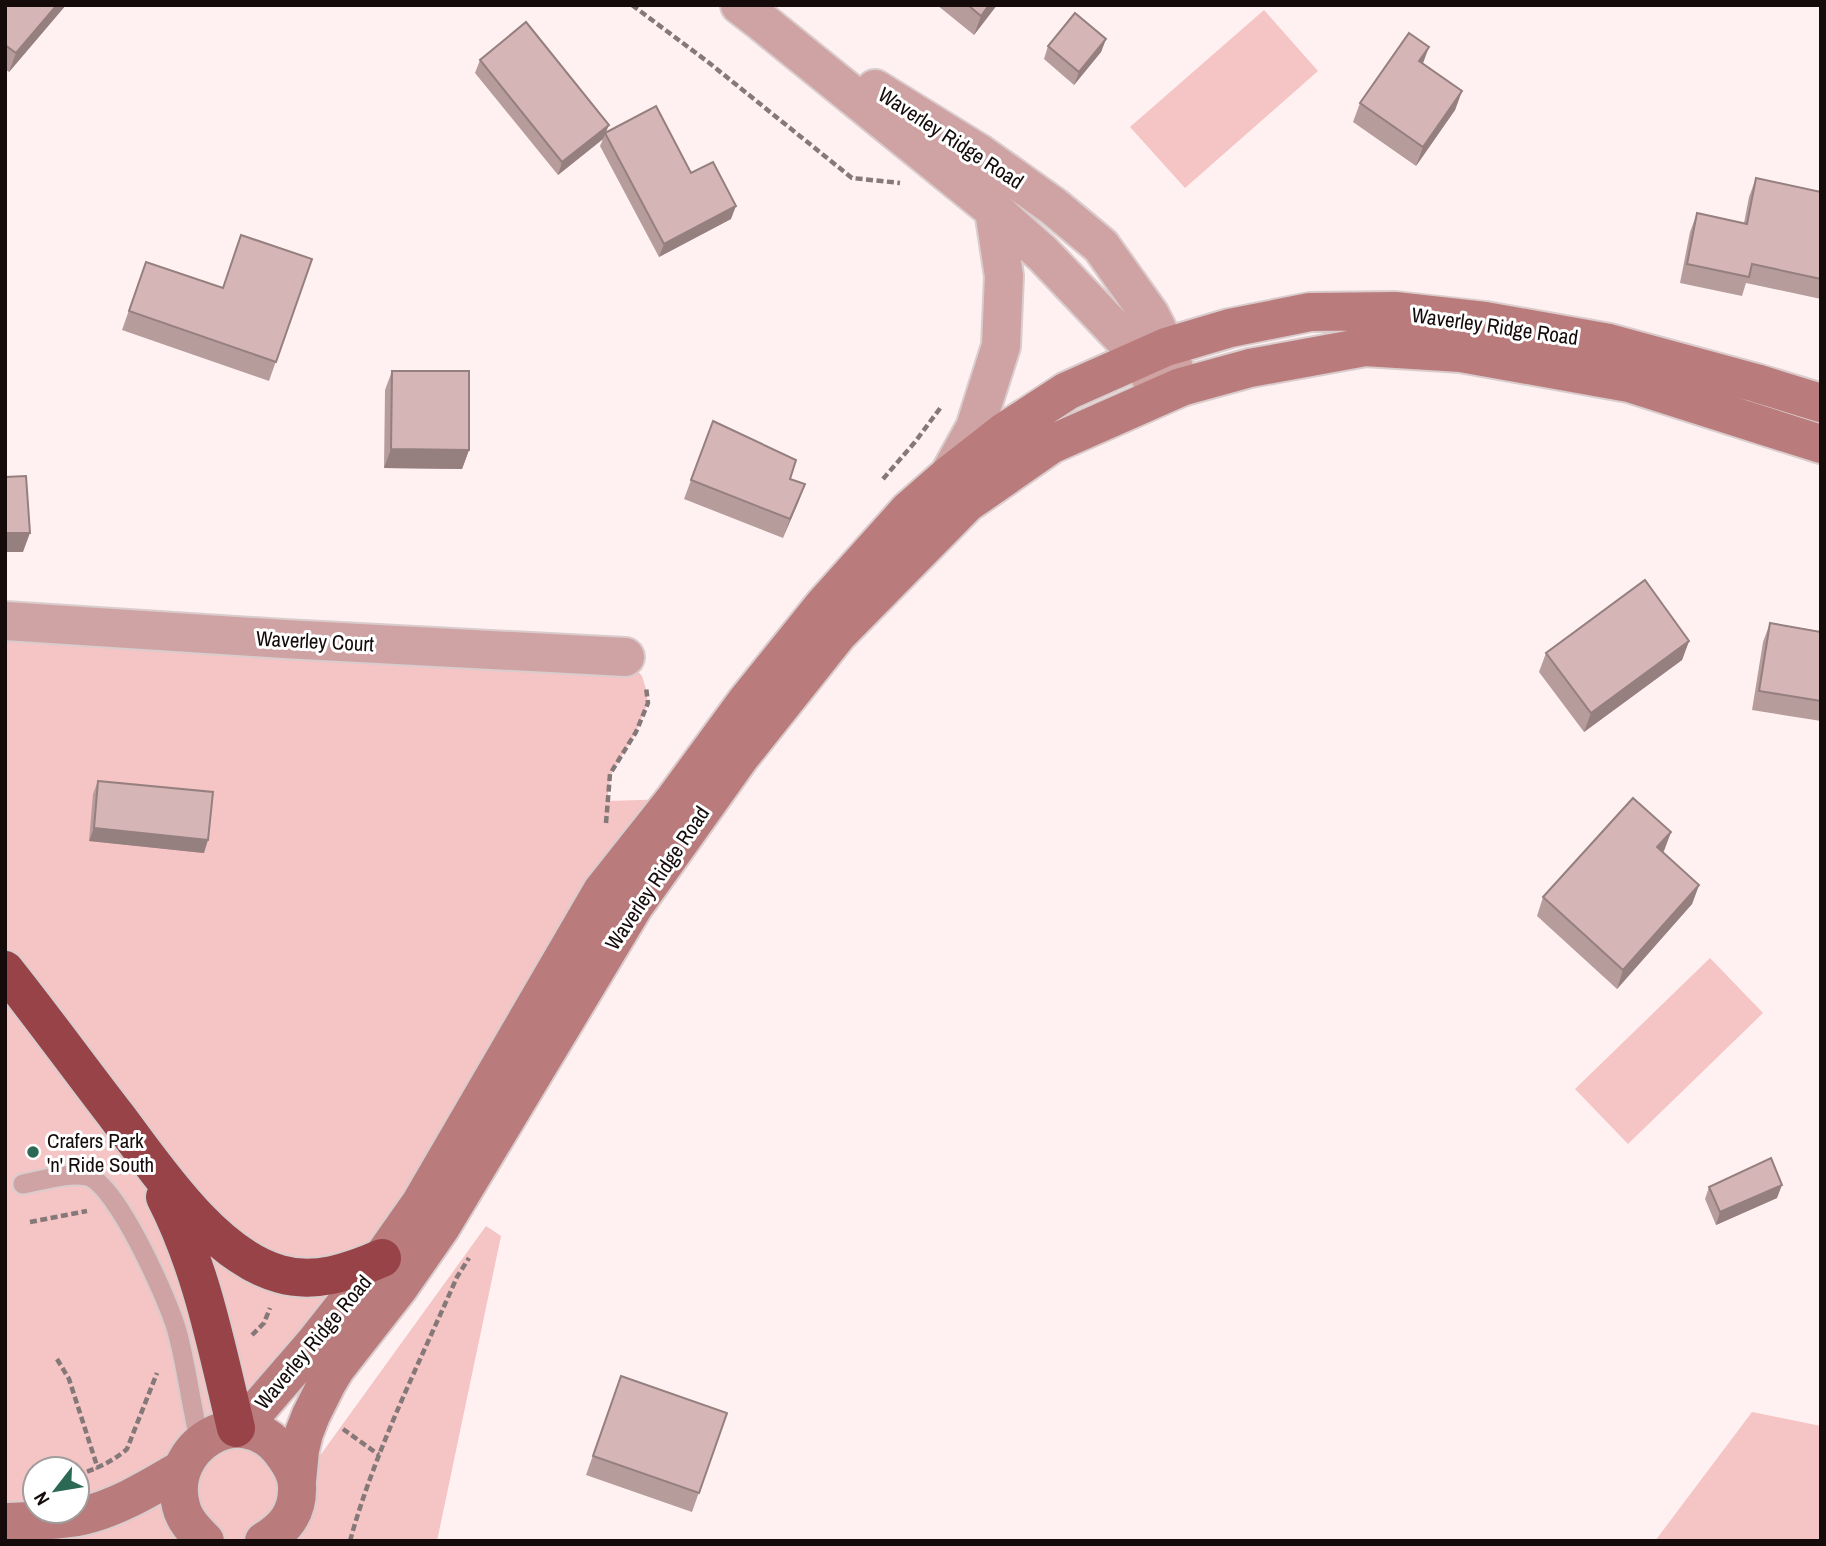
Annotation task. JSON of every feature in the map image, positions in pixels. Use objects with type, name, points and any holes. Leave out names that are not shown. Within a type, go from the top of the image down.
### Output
[{"type":"highway","points":[[5,970],[172,1190],[209,1230],[237,1252],[262,1267],[285,1276],[317,1278],[347,1271],[382,1258]]},
{"type":"highway","points":[[134,1140],[175,1216],[196,1273],[239,1428]]},
{"type":"main road","name":"Waverley Ridge Road","points":[[239,1428],[313,1345],[382,1258],[420,1204],[602,891],[746,702],[824,605],[909,510],[1004,432],[1067,391],[1154,352],[1230,328],[1310,312],[1395,312],[1485,321],[1609,343],[1821,402]]},
{"type":"main road","name":"Waverley Ridge Road","points":[[279,1534],[296,1504],[300,1450],[318,1399],[336,1368],[400,1286],[441,1227],[634,906],[740,757],[838,634],[967,503],[1052,444],[1170,391],[1250,368],[1365,347],[1461,354],[1629,383],[1821,444]]},
{"type":"main road","points":[[5,1522],[91,1514],[138,1494],[225,1431],[239,1428],[254,1431],[272,1442],[290,1464],[297,1481]]},
{"type":"main road","points":[[191,1456],[179,1481],[181,1506],[186,1519],[205,1541]]},
{"type":"street","name":"Waverley Ridge Road","points":[[751,13],[994,210],[1154,352]]},
{"type":"street","name":"Waverley Ridge Road","points":[[751,13],[931,122],[1053,206],[1101,246],[1150,315],[1154,352],[1170,391]]},
{"type":"street","name":"Waverley Ridge Road","points":[[949,475],[975,428],[1001,346],[1004,276],[994,210]]},
{"type":"street","name":"Waverley Court","points":[[5,621],[625,657]]},
{"type":"lane","points":[[23,1184],[71,1176],[89,1176],[108,1192],[142,1247],[177,1329],[191,1456]]},
{"type":"path","points":[[632,5],[708,62],[852,178],[903,183]]},
{"type":"path","points":[[606,823],[611,774],[636,732],[648,704],[642,676],[625,657]]},
{"type":"path","points":[[30,1222],[90,1210]]},
{"type":"path","points":[[350,1541],[379,1455],[457,1277]]},
{"type":"path","points":[[249,1338],[264,1323],[271,1305]]},
{"type":"path","points":[[57,1359],[69,1379],[98,1468]]},
{"type":"path","points":[[91,1470],[118,1457],[127,1449],[159,1365]]},
{"type":"path","points":[[342,1428],[379,1455]]},
{"type":"shaded area","points":[[1264,10],[1318,71],[1185,188],[1130,127]]},
{"type":"shaded area","points":[[5,621],[625,657],[642,676],[648,703],[636,732],[611,774],[607,801],[675,799],[460,1133],[242,1428],[298,1486],[486,1226],[501,1236],[437,1541],[5,1541]]},
{"type":"shaded area","points":[[1710,958],[1763,1013],[1628,1144],[1575,1089]]},
{"type":"shaded area","points":[[1752,1412],[1821,1426],[1821,1541],[1655,1541]]},
{"type":"building","points":[[5,5],[57,5],[16,53],[5,45]]},
{"type":"building","points":[[968,5],[989,5],[981,16]]},
{"type":"building","points":[[1075,13],[1106,39],[1079,72],[1048,46]]},
{"type":"building","points":[[526,22],[609,125],[562,162],[480,60]]},
{"type":"building","points":[[1409,33],[1429,47],[1419,61],[1462,91],[1423,147],[1360,103]]},
{"type":"building","points":[[656,106],[691,173],[713,162],[736,206],[664,244],[605,133]]},
{"type":"building","points":[[1756,178],[1821,192],[1821,279],[1752,264],[1749,277],[1687,264],[1697,213],[1747,224]]},
{"type":"building","points":[[241,235],[312,259],[276,362],[129,311],[146,262],[223,288]]},
{"type":"building","points":[[392,371],[469,371],[469,450],[391,449]]},
{"type":"building","points":[[713,421],[796,460],[790,479],[805,484],[790,519],[691,480]]},
{"type":"building","points":[[26,476],[30,533],[5,533],[5,477]]},
{"type":"building","points":[[1645,580],[1689,641],[1591,713],[1546,653]]},
{"type":"building","points":[[1770,623],[1821,632],[1821,701],[1759,691]]},
{"type":"building","points":[[98,781],[213,792],[208,840],[94,828]]},
{"type":"building","points":[[1633,798],[1671,832],[1657,847],[1699,885],[1623,970],[1543,897]]},
{"type":"building","points":[[1771,1158],[1782,1185],[1720,1212],[1709,1187]]},
{"type":"building","points":[[621,1376],[727,1413],[699,1493],[593,1456]]},
{"type":"place","name":"Crafers Park 'n' Ride South","points":[[33,1152]]}]
